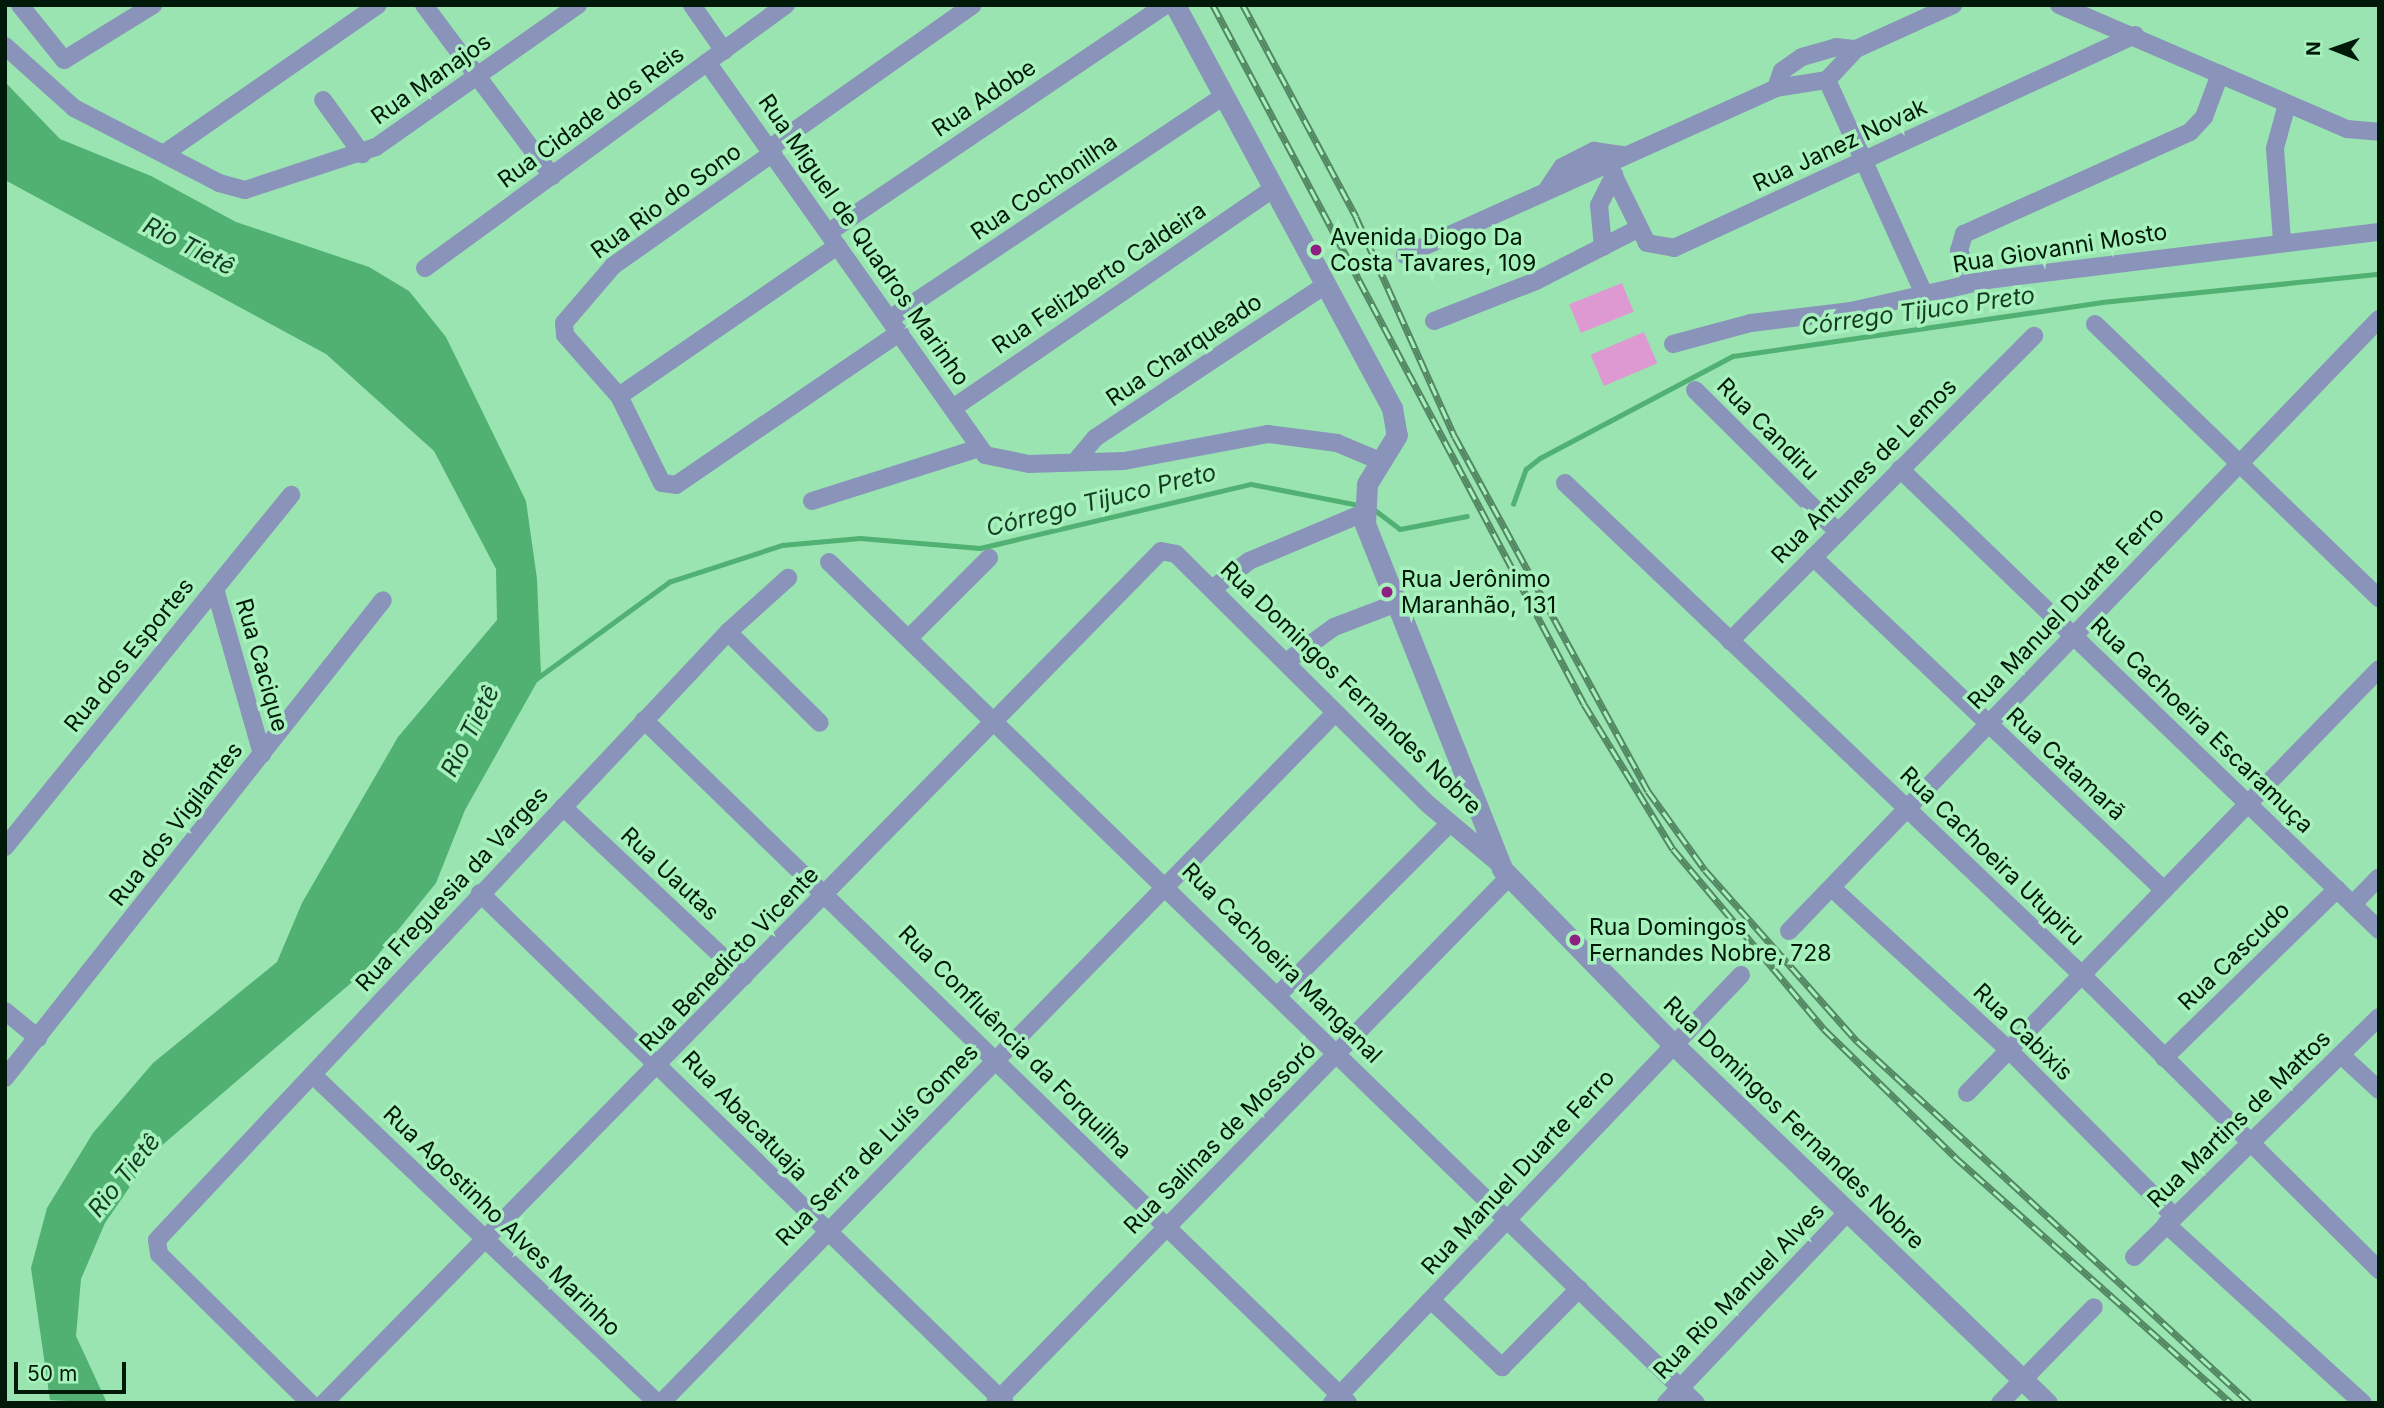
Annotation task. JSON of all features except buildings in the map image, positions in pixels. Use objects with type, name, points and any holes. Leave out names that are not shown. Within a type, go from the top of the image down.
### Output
[{"type":"street","points":[[20,5],[60,60],[74,58],[153,5]]},
{"type":"street","points":[[165,153],[378,5]]},
{"type":"street","points":[[424,5],[552,176]]},
{"type":"street","name":"Rua Manajos","points":[[5,46],[74,108],[219,183],[245,190],[362,154],[478,77],[578,5]]},
{"type":"street","points":[[692,5],[724,51]]},
{"type":"street","name":"Rua Cidade dos Reis","points":[[425,268],[786,5]]},
{"type":"street","name":"Rua Rio do Sono","points":[[619,396],[565,335],[564,323],[613,266],[972,5]]},
{"type":"street","name":"Rua Adobe","points":[[619,396],[833,239],[1167,5]]},
{"type":"street","points":[[1175,5],[1392,408],[1396,435],[1367,484],[1363,510],[1396,603],[1503,870]]},
{"type":"street","points":[[1405,255],[1548,188],[1615,164],[1776,88],[1827,80],[1856,50],[1953,5]]},
{"type":"street","points":[[2059,5],[2136,35],[2347,129],[2379,132]]},
{"type":"street","name":"Rua Janez Novak","points":[[1637,229],[1652,247],[1674,248],[2136,35]]},
{"type":"street","points":[[1776,88],[1782,71],[1802,57],[1836,47],[1856,50]]},
{"type":"street","name":"Rua Miguel de Quadros Marinho","points":[[707,62],[896,325],[979,448]]},
{"type":"street","points":[[1972,283],[1959,251],[1964,234],[2190,132],[2204,117],[2220,74]]},
{"type":"street","points":[[1827,80],[1925,296]]},
{"type":"street","name":"Rua Cochonilha","points":[[619,396],[649,461],[669,487],[1224,96]]},
{"type":"street","points":[[323,100],[362,154]]},
{"type":"street","points":[[2281,240],[2275,148],[2287,104]]},
{"type":"street","points":[[1434,321],[1603,247],[1637,229],[1615,164]]},
{"type":"street","points":[[1603,247],[1599,205],[1615,164]]},
{"type":"street","name":"Rua Felizberto Caldeira","points":[[953,408],[1273,189]]},
{"type":"street","name":"Rua Giovanni Mosto","points":[[1673,344],[1751,323],[1925,296],[1972,283],[2281,240],[2379,232]]},
{"type":"street","name":"Rua Charqueado","points":[[1075,462],[1095,438],[1326,284]]},
{"type":"street","name":"Rua Manuel Duarte Ferro","points":[[1789,931],[2379,319]]},
{"type":"street","points":[[2095,324],[2241,461],[2379,598]]},
{"type":"street","name":"Rua Antunes de Lemos","points":[[1730,641],[2034,336]]},
{"type":"street","name":"Rua Candiru","points":[[1695,390],[1838,532]]},
{"type":"street","points":[[812,501],[979,448],[1007,463],[1075,462],[1158,457],[1268,434],[1337,443],[1380,461]]},
{"type":"street","name":"Rua Cachoeira Escaramuça","points":[[1900,469],[2379,930]]},
{"type":"street","name":"Rua Cachoeira Utupiru","points":[[1565,483],[2082,975],[2248,1145],[2379,1270]]},
{"type":"street","name":"Rua dos Esportes","points":[[5,847],[291,495]]},
{"type":"street","points":[[1212,589],[1249,561],[1363,510]]},
{"type":"street","name":"Rua Domingos Fernandes Nobre","points":[[1169,549],[1335,713],[1503,870],[1672,1043],[2047,1403]]},
{"type":"street","name":"Rua Benedicto Vicente","points":[[324,1403],[486,1238],[662,1065],[993,718],[1156,554],[1169,549]]},
{"type":"street","name":"Rua Catamarã","points":[[1813,557],[2164,890]]},
{"type":"street","points":[[911,637],[989,558]]},
{"type":"street","name":"Rua Cachoeira Manganal","points":[[829,562],[1166,882],[1696,1403]]},
{"type":"street","name":"Rua Freguesia da Varges","points":[[310,1403],[158,1247],[480,893],[728,632],[788,578]]},
{"type":"street","name":"Rua Cacique","points":[[215,589],[262,754]]},
{"type":"street","name":"Rua dos Vigilantes","points":[[5,1078],[383,600]]},
{"type":"street","points":[[1286,662],[1326,631],[1396,603]]},
{"type":"street","points":[[728,632],[820,723]]},
{"type":"street","points":[[1967,1093],[2379,669]]},
{"type":"street","name":"Rua Serra de Luís Gomes","points":[[659,1403],[998,1058],[1166,882],[1335,713]]},
{"type":"street","name":"Rua Confluência da Forquilha","points":[[643,720],[827,891],[1340,1400]]},
{"type":"street","name":"Rua Uautas","points":[[562,807],[744,977]]},
{"type":"street","points":[[1280,993],[1450,823]]},
{"type":"street","name":"Rua Salinas de Mossoró","points":[[1000,1401],[1166,1226],[1338,1053],[1503,870]]},
{"type":"street","points":[[2353,904],[2379,877]]},
{"type":"street","name":"Rua Cabixis","points":[[1832,887],[2009,1050],[2170,1220],[2363,1403]]},
{"type":"street","name":"Rua Cascudo","points":[[2164,1058],[2337,889]]},
{"type":"street","name":"Rua Abacatuaja","points":[[480,893],[662,1065],[825,1233],[1000,1401]]},
{"type":"street","name":"Rua Manuel Duarte Ferro","points":[[1340,1400],[1672,1043],[1741,975]]},
{"type":"street","points":[[5,1011],[38,1038]]},
{"type":"street","name":"Rua Martins de Mattos","points":[[2134,1257],[2379,1017]]},
{"type":"street","points":[[2341,1055],[2379,1090]]},
{"type":"street","name":"Rua Agostinho Alves Marinho","points":[[313,1075],[659,1403]]},
{"type":"street","name":"Rua Rio Manuel Alves","points":[[1666,1403],[1847,1213]]},
{"type":"street","points":[[1431,1300],[1502,1367],[1579,1289]]},
{"type":"street","points":[[2000,1403],[2094,1307]]},
{"type":"shaded area","points":[[1622,283],[1634,312],[1581,333],[1569,304]]},
{"type":"shaded area","points":[[1644,332],[1657,363],[1604,386],[1591,355]]},
{"type":"water","name":"Rio Tietê","points":[[5,82],[60,139],[151,176],[236,222],[369,267],[409,291],[446,337],[526,501],[537,579],[541,675],[465,810],[436,883],[365,971],[153,1153],[105,1223],[81,1279],[76,1336],[107,1403],[50,1400],[31,1268],[47,1208],[93,1133],[153,1063],[277,962],[302,903],[398,737],[497,620],[496,569],[434,451],[326,354],[5,180]]},
{"type":"waterway","name":"Córrego Tijuco Preto","points":[[1513,504],[1526,469],[1540,458],[1733,356],[2102,302],[2379,274]]},
{"type":"waterway","name":"Córrego Tijuco Preto","points":[[536,679],[669,582],[782,545],[860,538],[980,548],[1251,484],[1359,505]]},
{"type":"waterway","name":"Córrego Tijuco Preto","points":[[1371,507],[1400,529],[1467,516]]},
{"type":"railway","points":[[1213,5],[1584,704],[1673,849],[1824,1029],[1955,1157],[2231,1403]]},
{"type":"railway","points":[[1243,5],[1356,217],[1455,437],[1648,791],[1705,870],[1857,1041],[2250,1403]]},
{"type":"place","name":"Avenida Diogo Da Costa Tavares, 109","points":[[1316,250]]},
{"type":"place","name":"Rua Jerônimo Maranhão, 131","points":[[1387,592]]},
{"type":"place","name":"Rua Domingos Fernandes Nobre, 728","points":[[1575,940]]}]
